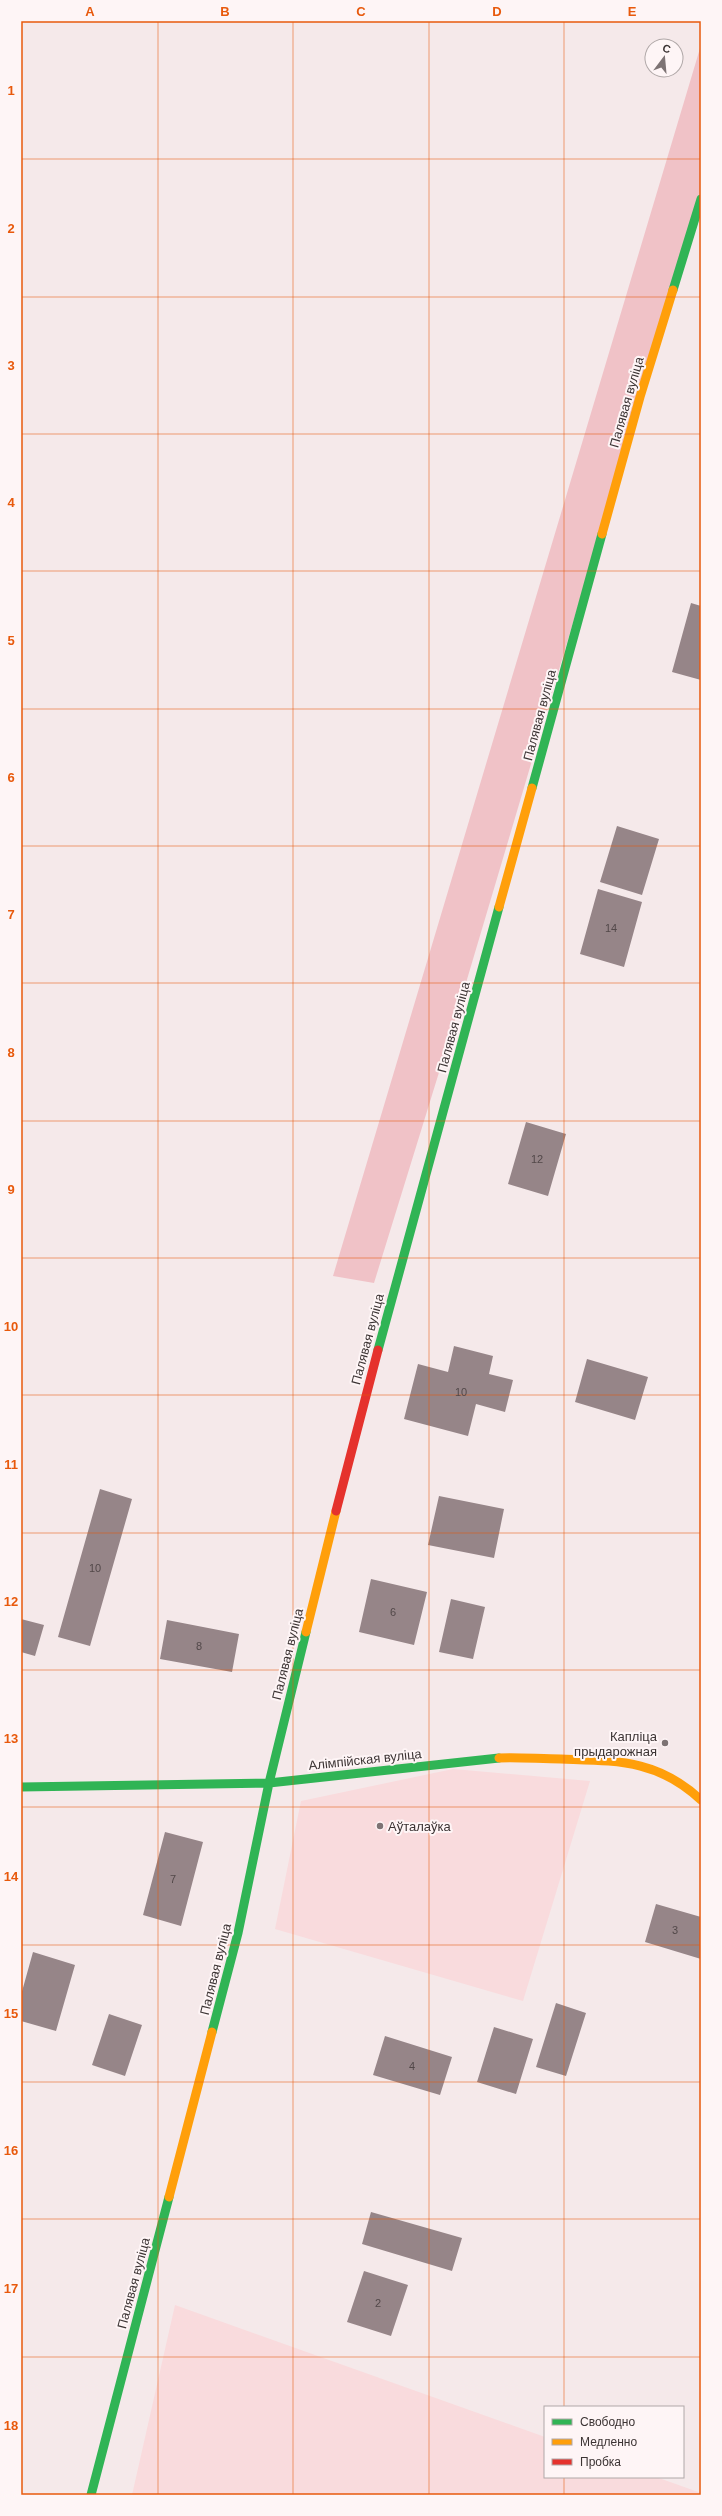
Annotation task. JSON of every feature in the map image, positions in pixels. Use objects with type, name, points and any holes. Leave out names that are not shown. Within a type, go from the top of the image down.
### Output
[{"type":"street","name":"Палявая вуліца","points":[[91,2495],[238,1934],[268,1783],[366,1391],[640,397],[701,199]]},
{"type":"street","name":"Алімпійская вуліца","points":[[21,1787],[268,1783],[501,1758],[624,1761],[658,1771],[689,1789],[701,1800]]},
{"type":"shaded area","points":[[701,45],[701,213],[640,397],[449,1040],[374,1283],[333,1276]]},
{"type":"shaded area","points":[[453,1769],[590,1781],[523,2001],[275,1929],[301,1801]]},
{"type":"shaded area","points":[[175,2305],[544,2437],[544,2478],[659,2478],[701,2493],[701,2495],[132,2495]]},
{"type":"building","points":[[691,603],[701,606],[701,680],[672,672]]},
{"type":"building","points":[[617,826],[659,839],[642,895],[600,882]]},
{"type":"building","points":[[598,889],[642,902],[624,967],[580,954]]},
{"type":"building","points":[[526,1122],[566,1134],[548,1196],[508,1184]]},
{"type":"building","points":[[454,1346],[493,1356],[489,1374],[513,1380],[505,1412],[476,1404],[468,1436],[404,1419],[418,1364],[448,1372]]},
{"type":"building","points":[[587,1359],[648,1377],[635,1420],[575,1402]]},
{"type":"building","points":[[100,1489],[132,1499],[90,1646],[58,1637]]},
{"type":"building","points":[[439,1496],[504,1509],[494,1558],[428,1545]]},
{"type":"building","points":[[371,1579],[427,1592],[414,1645],[359,1632]]},
{"type":"building","points":[[451,1599],[485,1607],[473,1659],[439,1652]]},
{"type":"building","points":[[21,1619],[44,1625],[35,1656],[21,1652]]},
{"type":"building","points":[[167,1620],[239,1634],[232,1672],[160,1659]]},
{"type":"building","points":[[165,1832],[203,1842],[181,1926],[143,1915]]},
{"type":"building","points":[[656,1904],[701,1917],[701,1959],[645,1942]]},
{"type":"building","points":[[33,1952],[75,1965],[56,2031],[21,2021],[21,1995]]},
{"type":"building","points":[[556,2003],[586,2013],[566,2076],[536,2067]]},
{"type":"building","points":[[109,2014],[142,2025],[125,2076],[92,2065]]},
{"type":"building","points":[[494,2027],[533,2039],[516,2094],[477,2082]]},
{"type":"building","points":[[385,2036],[452,2057],[440,2095],[373,2075]]},
{"type":"building","points":[[371,2212],[462,2238],[452,2271],[362,2244]]},
{"type":"building","points":[[364,2271],[408,2285],[391,2336],[347,2322]]},
{"type":"traffic: fast","points":[[673,290],[701,199]]},
{"type":"traffic: fast","points":[[532,788],[602,534]]},
{"type":"traffic: fast","points":[[378,1350],[499,907]]},
{"type":"traffic: fast","points":[[212,2032],[238,1933],[269,1783],[306,1632]]},
{"type":"traffic: fast","points":[[21,1787],[269,1783],[499,1758]]},
{"type":"traffic: fast","points":[[91,2495],[169,2197]]},
{"type":"traffic: slow","points":[[602,534],[640,397],[673,290]]},
{"type":"traffic: slow","points":[[499,907],[532,788]]},
{"type":"traffic: slow","points":[[306,1632],[336,1511]]},
{"type":"traffic: slow","points":[[499,1758],[600,1760],[636,1765],[668,1777],[685,1787],[701,1800]]},
{"type":"traffic: slow","points":[[169,2197],[212,2032]]},
{"type":"traffic: jam","points":[[336,1511],[378,1350]]},
{"type":"place","name":"Капліца прыдарожная","points":[[665,1743]]},
{"type":"place","name":"Аўталаўка","points":[[380,1826]]}]
